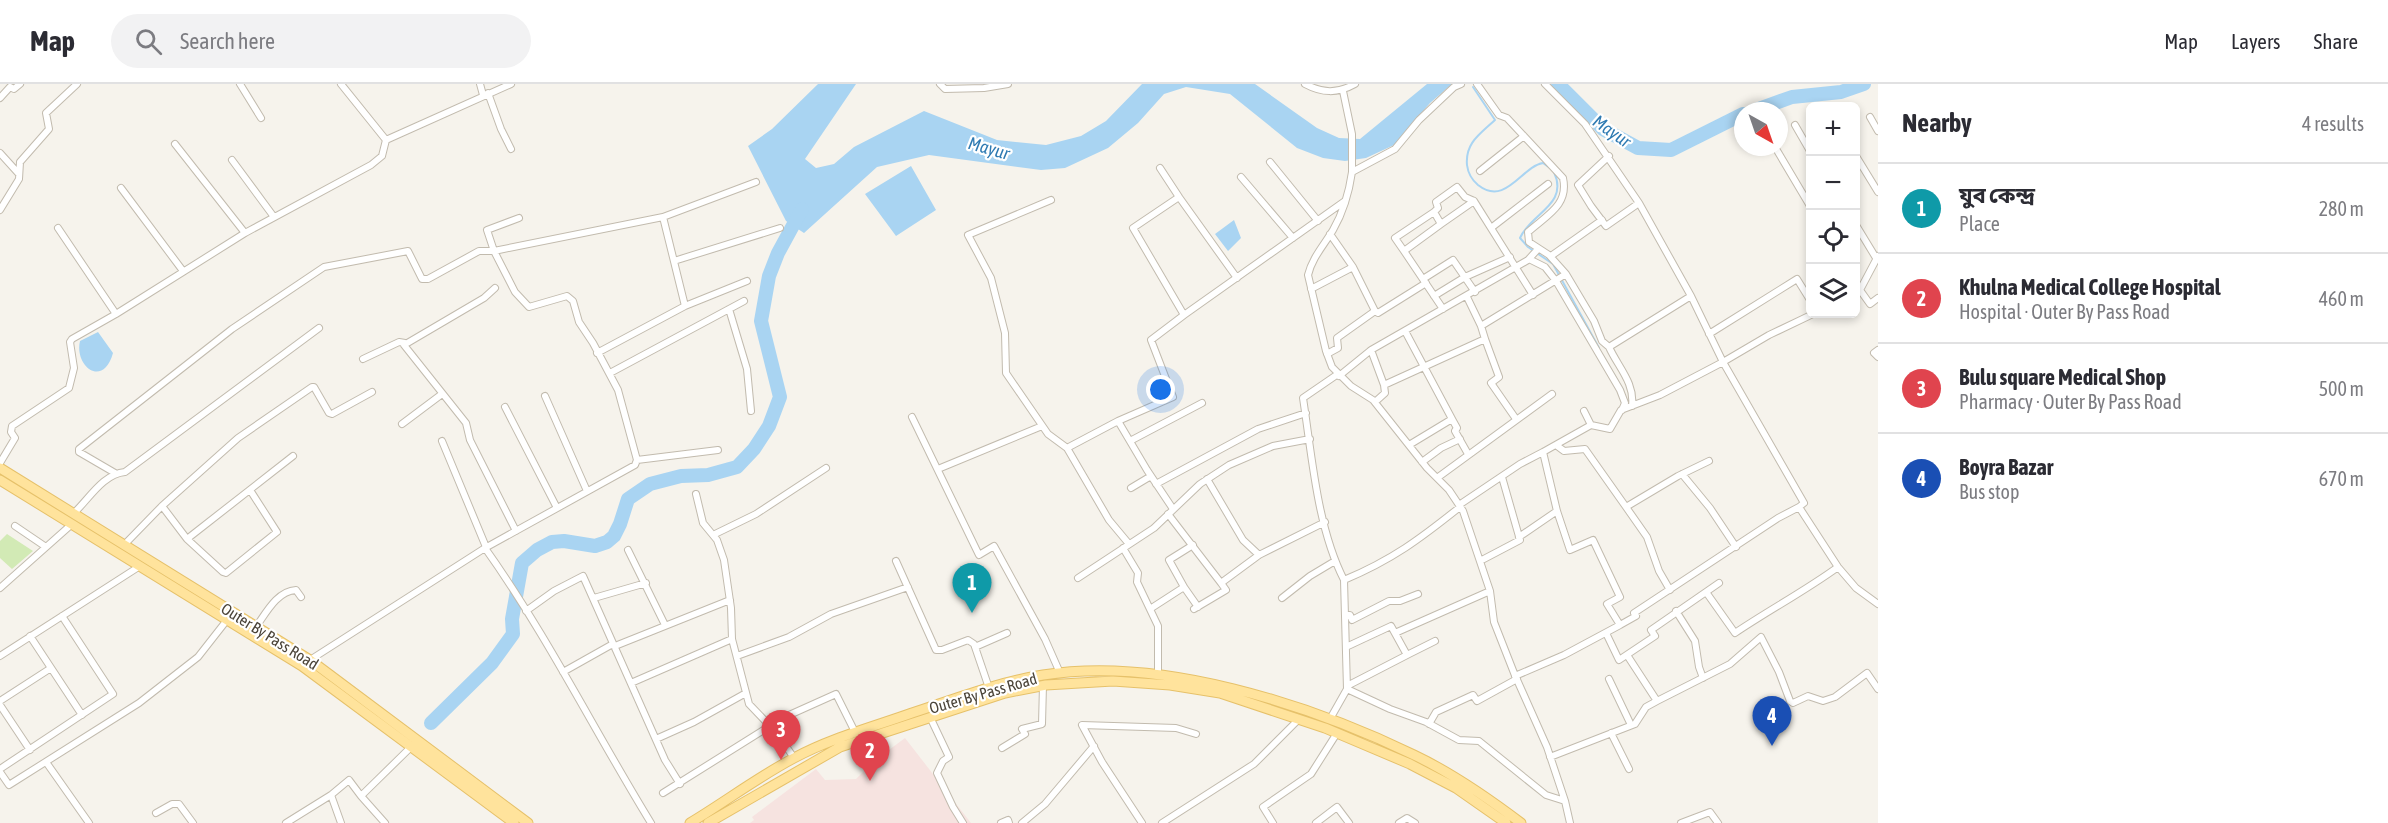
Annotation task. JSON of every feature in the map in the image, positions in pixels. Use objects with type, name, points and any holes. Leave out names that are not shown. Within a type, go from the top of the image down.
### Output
[{"type":"main road","name":"Outer By Pass Road","points":[[0,466],[310,660],[528,823]]},
{"type":"main road","name":"Outer By Pass Road","points":[[0,480],[302,666],[514,823]]},
{"type":"main road","name":"Outer By Pass Road","points":[[690,823],[794,758],[855,732],[1005,683],[1060,674],[1116,672],[1158,675],[1224,686],[1330,719],[1415,755],[1461,781],[1521,823]]},
{"type":"main road","name":"Outer By Pass Road","points":[[708,823],[719,820],[840,747],[1005,693],[1043,685],[1113,681],[1170,685],[1220,693],[1337,733],[1428,773],[1456,788],[1506,823]]},
{"type":"street","points":[[0,98],[8,86],[14,88],[20,84]]},
{"type":"street","points":[[0,210],[19,174],[20,162],[49,129],[46,113],[77,84]]},
{"type":"street","points":[[240,84],[261,118]]},
{"type":"street","points":[[341,84],[386,140]]},
{"type":"street","points":[[480,84],[511,149]]},
{"type":"street","points":[[386,140],[511,84]]},
{"type":"street","points":[[940,84],[945,89],[984,88],[1008,84]]},
{"type":"street","points":[[1308,85],[1320,92],[1343,91],[1355,84]]},
{"type":"street","points":[[1352,172],[1395,148],[1419,120],[1454,87],[1461,84]]},
{"type":"street","points":[[1477,84],[1499,115],[1507,118],[1563,178],[1566,190],[1562,202],[1528,232],[1529,242],[1551,256],[1566,274],[1594,321],[1602,341],[1609,347],[1616,363],[1626,374],[1633,396],[1632,406]]},
{"type":"street","points":[[1429,724],[1436,712],[1473,694],[1477,701],[1516,678],[1636,616],[1634,613],[1804,503],[1723,362],[1639,203],[1585,124],[1545,84]]},
{"type":"street","points":[[1343,91],[1352,134],[1352,172],[1348,199],[1310,266],[1308,275],[1327,354],[1339,375],[1375,402],[1460,506],[1490,591],[1494,622],[1550,757],[1570,823]]},
{"type":"street","points":[[1870,117],[1878,131]]},
{"type":"street","points":[[1795,125],[1806,144]]},
{"type":"street","points":[[1480,171],[1524,136]]},
{"type":"street","points":[[0,466],[15,438],[11,432],[12,426],[69,388],[74,368],[70,342],[72,339],[245,233],[371,165],[382,156],[386,140]]},
{"type":"street","points":[[175,144],[245,233]]},
{"type":"street","points":[[0,153],[19,174]]},
{"type":"street","points":[[1609,156],[1578,185],[1606,226],[1639,203]]},
{"type":"street","points":[[1780,156],[1806,199]]},
{"type":"street","points":[[232,160],[274,217]]},
{"type":"street","points":[[1270,162],[1318,220]]},
{"type":"street","points":[[1860,163],[1878,192]]},
{"type":"street","points":[[1160,168],[1237,278]]},
{"type":"street","points":[[1241,177],[1293,238]]},
{"type":"street","points":[[115,473],[79,452],[79,449],[232,329],[324,267],[408,251],[422,279],[428,279],[479,251],[494,251],[663,217],[756,182]]},
{"type":"street","points":[[1491,228],[1548,184]]},
{"type":"street","points":[[1443,309],[1395,238],[1434,212],[1438,208],[1436,202],[1457,187],[1465,197],[1474,201],[1533,295]]},
{"type":"street","points":[[121,188],[183,271]]},
{"type":"street","points":[[1179,197],[1133,228],[1184,315]]},
{"type":"street","points":[[1067,448],[1118,421],[1173,397],[1151,340],[1348,199]]},
{"type":"street","points":[[1051,200],[968,235],[991,278],[1005,333],[1006,373],[1048,434],[1067,448],[1126,546],[1138,573],[1137,582],[1158,626],[1158,675]]},
{"type":"street","points":[[1404,251],[1474,201]]},
{"type":"street","points":[[1434,212],[1441,224]]},
{"type":"street","points":[[663,217],[685,306]]},
{"type":"street","points":[[310,660],[485,548],[635,465],[637,460],[618,390],[579,322],[570,297],[529,307],[515,292],[494,251],[487,230],[519,218]]},
{"type":"street","points":[[1551,256],[1602,220]]},
{"type":"street","points":[[58,228],[116,314]]},
{"type":"street","points":[[674,261],[780,228]]},
{"type":"street","points":[[1860,231],[1877,257],[1860,287]]},
{"type":"street","points":[[1330,234],[1353,267],[1375,312]]},
{"type":"street","points":[[1330,719],[1347,688],[1344,580],[1335,561],[1318,498],[1304,398],[1371,350],[1467,297],[1530,258],[1538,249]]},
{"type":"street","points":[[1434,296],[1465,277],[1510,257]]},
{"type":"street","points":[[1344,580],[1411,547],[1460,506],[1543,452],[1591,425],[1610,429],[1621,410],[1625,403],[1620,390],[1557,280],[1545,267],[1530,258]]},
{"type":"street","points":[[1327,354],[1338,348],[1337,338],[1375,312],[1378,313],[1453,260],[1475,292]]},
{"type":"street","points":[[1311,289],[1353,267]]},
{"type":"street","points":[[1481,326],[1566,274]]},
{"type":"street","points":[[1709,334],[1797,279],[1806,294]]},
{"type":"street","points":[[597,353],[685,306],[747,281]]},
{"type":"street","points":[[363,359],[391,345],[399,342],[405,343],[484,298],[495,288]]},
{"type":"street","points":[[1860,293],[1870,304],[1878,298]]},
{"type":"street","points":[[1609,347],[1690,296]]},
{"type":"street","points":[[1467,297],[1481,326],[1499,377],[1491,383],[1516,419]]},
{"type":"street","points":[[610,373],[744,301]]},
{"type":"street","points":[[729,309],[747,369],[751,411]]},
{"type":"street","points":[[1621,410],[1660,395],[1769,335],[1806,318]]},
{"type":"street","points":[[74,513],[104,481],[115,473],[125,472],[319,328]]},
{"type":"street","points":[[1405,330],[1468,454]]},
{"type":"street","points":[[1384,385],[1485,339]]},
{"type":"street","points":[[405,343],[404,345],[466,423],[470,440],[516,531]]},
{"type":"street","points":[[1371,350],[1385,393],[1375,402]]},
{"type":"street","points":[[1878,350],[1874,353],[1878,357]]},
{"type":"street","points":[[124,545],[162,506],[238,438],[312,387],[328,414],[372,392]]},
{"type":"street","points":[[402,424],[442,394]]},
{"type":"street","points":[[1437,478],[1552,394]]},
{"type":"street","points":[[545,396],[587,491]]},
{"type":"street","points":[[1130,441],[1202,403]]},
{"type":"street","points":[[505,407],[557,508]]},
{"type":"street","points":[[1584,411],[1591,425]]},
{"type":"street","points":[[1156,484],[1258,429],[1306,413]]},
{"type":"street","points":[[912,417],[979,555],[994,546],[1045,639],[1060,674]]},
{"type":"street","points":[[1409,445],[1452,419]]},
{"type":"street","points":[[1118,421],[1171,512],[1226,590],[1196,608],[1169,560],[1193,545]]},
{"type":"street","points":[[938,470],[1042,426]]},
{"type":"street","points":[[1078,578],[1154,528],[1207,479],[1229,465],[1273,446],[1310,439]]},
{"type":"street","points":[[1422,462],[1441,448],[1460,439]]},
{"type":"street","points":[[442,441],[485,548],[509,582],[651,823]]},
{"type":"street","points":[[1556,445],[1564,451],[1586,449],[1647,537],[1659,571],[1670,590]]},
{"type":"street","points":[[637,460],[718,450]]},
{"type":"street","points":[[1543,452],[1557,511],[1570,550],[1593,540],[1620,597],[1607,604],[1620,625]]},
{"type":"street","points":[[187,539],[293,456]]},
{"type":"street","points":[[1626,507],[1709,461]]},
{"type":"street","points":[[713,535],[756,514],[825,468]]},
{"type":"street","points":[[1682,474],[1710,508],[1736,547]]},
{"type":"street","points":[[1131,488],[1151,476]]},
{"type":"street","points":[[1480,561],[1520,540],[1502,477]]},
{"type":"street","points":[[1207,479],[1244,540],[1259,555]]},
{"type":"street","points":[[162,506],[187,539],[226,573],[277,532],[250,490]]},
{"type":"street","points":[[696,494],[703,524],[717,540],[724,560],[730,600],[732,639],[749,704],[781,734],[779,736],[794,758]]},
{"type":"street","points":[[1799,507],[1838,567],[1856,588],[1878,604]]},
{"type":"street","points":[[1519,537],[1557,511]]},
{"type":"street","points":[[1221,583],[1259,555],[1324,522]]},
{"type":"street","points":[[0,588],[72,524]]},
{"type":"street","points":[[15,526],[46,547]]},
{"type":"street","points":[[628,550],[665,625]]},
{"type":"street","points":[[896,561],[936,650],[968,640],[975,647],[989,688]]},
{"type":"street","points":[[1282,598],[1310,576],[1335,561]]},
{"type":"street","points":[[0,656],[140,566]]},
{"type":"street","points":[[1706,592],[1735,633],[1838,567]]},
{"type":"street","points":[[526,611],[554,591],[583,576],[665,760],[680,784]]},
{"type":"street","points":[[594,598],[646,583]]},
{"type":"street","points":[[1606,633],[1619,660],[1655,636],[1651,630],[1719,583]]},
{"type":"street","points":[[1150,609],[1184,586]]},
{"type":"street","points":[[736,656],[789,637],[831,614],[908,587]]},
{"type":"street","points":[[256,627],[274,602],[284,595],[296,590],[301,597]]},
{"type":"street","points":[[1395,633],[1490,591]]},
{"type":"street","points":[[1346,615],[1350,615],[1352,620],[1389,601],[1400,601],[1418,594]]},
{"type":"street","points":[[563,672],[611,645],[615,646],[730,600]]},
{"type":"street","points":[[1676,611],[1695,641],[1703,678]]},
{"type":"street","points":[[62,616],[113,694],[0,770],[9,785],[139,703],[198,657],[226,620]]},
{"type":"street","points":[[1346,647],[1391,626],[1407,655],[1409,654]]},
{"type":"street","points":[[975,647],[1007,633]]},
{"type":"street","points":[[30,636],[82,715]]},
{"type":"street","points":[[1550,757],[1635,724],[1646,707],[1730,664],[1761,637],[1779,672],[1790,701],[1793,703],[1808,696],[1823,701],[1830,699],[1867,673],[1878,689]]},
{"type":"street","points":[[631,682],[732,639]]},
{"type":"street","points":[[1347,688],[1435,641]]},
{"type":"street","points":[[1627,655],[1657,701]]},
{"type":"street","points":[[30,750],[0,703],[51,668]]},
{"type":"street","points":[[1609,679],[1631,725]]},
{"type":"street","points":[[1002,748],[1024,735],[1022,729],[1042,724],[1043,685]]},
{"type":"street","points":[[1347,688],[1390,709],[1429,724],[1459,740],[1479,741],[1546,795],[1565,801]]},
{"type":"street","points":[[657,739],[694,722],[746,693]]},
{"type":"street","points":[[663,794],[787,716],[836,694],[855,732]]},
{"type":"street","points":[[930,717],[949,757],[943,761],[938,773],[963,823]]},
{"type":"street","points":[[1162,823],[1174,820],[1254,764],[1299,720]]},
{"type":"street","points":[[1142,823],[1082,725],[1176,728],[1196,734]]},
{"type":"street","points":[[1273,823],[1263,807],[1311,774],[1337,733]]},
{"type":"street","points":[[1611,733],[1629,769]]},
{"type":"street","points":[[362,796],[411,747]]},
{"type":"street","points":[[1022,823],[1045,804],[1094,747]]},
{"type":"street","points":[[46,762],[89,823]]},
{"type":"street","points":[[286,823],[331,795],[349,780],[385,823]]},
{"type":"street","points":[[331,795],[341,823]]},
{"type":"street","points":[[156,813],[172,804],[179,804],[193,823]]},
{"type":"street","points":[[1316,823],[1337,807],[1349,823]]},
{"type":"street","points":[[1681,823],[1710,812],[1718,823]]},
{"type":"street","points":[[1399,823],[1407,818],[1415,823]]},
{"type":"street","points":[[1001,823],[1008,820],[1009,823]]},
{"type":"shaded area","points":[[905,738],[971,823],[750,823],[754,820],[752,817],[816,769],[825,780],[856,779],[874,761]]},
{"type":"green space","points":[[7,534],[33,551],[12,569],[0,558],[0,541]]},
{"type":"water","points":[[818,84],[856,84],[805,159],[816,168],[834,164],[854,147],[924,111],[997,140],[1046,145],[1081,136],[1106,121],[1142,84],[1255,84],[1317,128],[1339,138],[1360,139],[1427,84],[1452,84],[1430,103],[1394,145],[1366,158],[1345,161],[1323,158],[1297,148],[1230,94],[1186,87],[1164,94],[1138,123],[1108,148],[1065,168],[1041,170],[929,155],[877,167],[804,233],[786,221],[748,146],[772,129]]},
{"type":"water","points":[[911,166],[936,210],[896,236],[865,194]]},
{"type":"water","points":[[1234,220],[1241,238],[1228,251],[1215,234]]},
{"type":"water","points":[[98,332],[113,353],[103,370],[97,372],[85,365],[79,350],[80,341]]},
{"type":"waterway","name":"Mayur","points":[[1558,84],[1603,129],[1638,148],[1671,150],[1734,118]]},
{"type":"waterway","name":"Mayur","points":[[1778,102],[1792,97],[1841,92],[1864,84]]},
{"type":"waterway","points":[[1473,87],[1495,120],[1479,135],[1468,151],[1468,168],[1476,183],[1488,190],[1497,191],[1513,183],[1535,166],[1543,163],[1550,168]]},
{"type":"waterway","points":[[1554,172],[1557,193],[1553,201],[1525,229],[1520,238],[1528,247],[1553,264],[1599,348]]},
{"type":"waterway","points":[[431,723],[492,663],[513,634],[512,619],[522,563],[537,550],[552,542],[564,541],[595,546],[607,542],[614,536],[620,524],[628,499],[650,484],[681,476],[708,475],[737,467],[754,449],[769,426],[780,397],[761,321],[769,276],[778,253],[802,209]]},
{"type":"waterway","points":[[1603,356],[1623,390]]},
{"type":"place","name":"যুব কেন্দ্র","points":[[972,613]]},
{"type":"place","name":"Boyra Bazar","points":[[1772,746]]},
{"type":"place","name":"Bulu square Medical Shop","points":[[781,760]]},
{"type":"place","name":"Khulna Medical College Hospital","points":[[870,781]]}]
